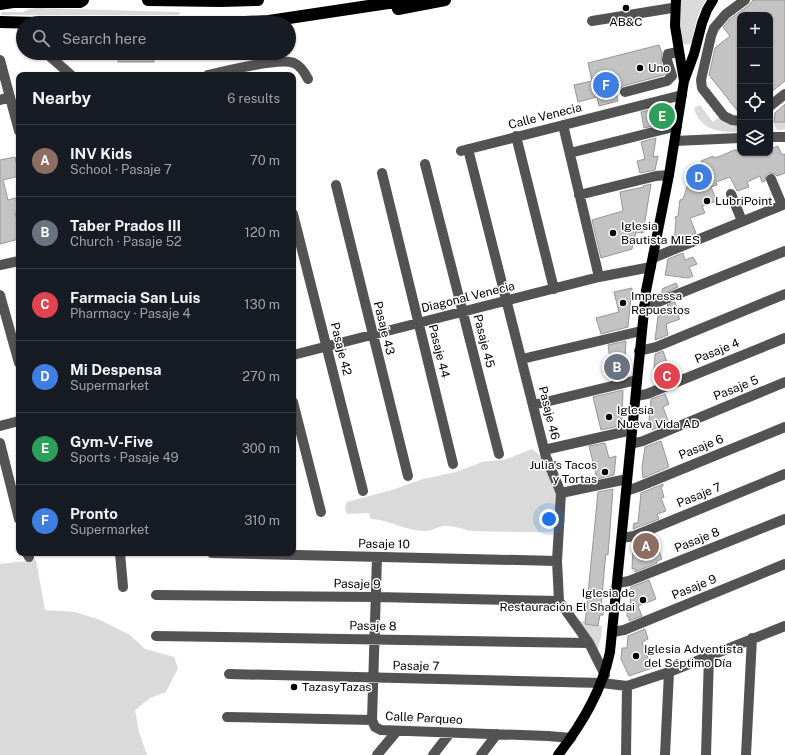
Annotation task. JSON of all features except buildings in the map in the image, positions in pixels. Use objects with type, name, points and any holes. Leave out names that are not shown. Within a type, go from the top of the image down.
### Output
[{"type":"highway","points":[[0,4],[13,2],[80,2],[83,0]]},
{"type":"highway","points":[[148,0],[258,0]]},
{"type":"highway","points":[[296,17],[408,0]]},
{"type":"highway","points":[[296,22],[344,18],[445,0]]},
{"type":"highway","points":[[0,22],[16,23]]},
{"type":"main road","points":[[558,755],[590,709],[603,679],[610,652],[618,583],[644,306],[669,175],[684,80],[694,54],[702,23],[713,0]]},
{"type":"main road","points":[[675,5],[674,26],[684,80]]},
{"type":"street","points":[[737,121],[724,116],[702,88],[701,80],[714,28],[726,14],[745,0]]},
{"type":"street","points":[[592,21],[672,8],[675,5]]},
{"type":"street","points":[[625,92],[667,81],[672,76],[667,60],[668,54],[678,52]]},
{"type":"street","points":[[0,60],[5,99],[16,124]]},
{"type":"street","points":[[54,60],[68,72]]},
{"type":"street","points":[[223,72],[257,65],[288,62],[298,66],[308,79]]},
{"type":"street","points":[[773,104],[785,94]]},
{"type":"street","name":"Calle Venecia","points":[[464,150],[682,95]]},
{"type":"street","points":[[563,125],[600,277]]},
{"type":"street","points":[[570,153],[677,126]]},
{"type":"street","points":[[516,136],[554,288]]},
{"type":"street","points":[[773,137],[785,137]]},
{"type":"street","points":[[675,141],[737,138]]},
{"type":"street","name":"Pasaje 46","points":[[464,150],[507,301],[544,450],[561,493],[557,561],[559,601]]},
{"type":"street","name":"Pasaje 45","points":[[425,164],[499,454]]},
{"type":"street","name":"Pasaje 44","points":[[382,173],[453,464]]},
{"type":"street","points":[[579,195],[656,176],[669,175]]},
{"type":"street","points":[[772,179],[784,205]]},
{"type":"street","name":"Pasaje 43","points":[[336,185],[408,476]]},
{"type":"street","points":[[731,194],[742,221]]},
{"type":"street","name":"Diagonal Venecia","points":[[296,354],[600,277],[652,262],[742,221],[784,205]]},
{"type":"street","name":"Pasaje 42","points":[[296,226],[363,491]]},
{"type":"street","points":[[644,306],[658,302],[785,251]]},
{"type":"street","points":[[0,265],[16,261]]},
{"type":"street","points":[[639,351],[656,347],[785,294]]},
{"type":"street","points":[[0,295],[16,352]]},
{"type":"street","points":[[522,359],[641,331]]},
{"type":"street","name":"Pasaje 4","points":[[636,396],[647,394],[785,338]]},
{"type":"street","points":[[533,405],[637,380]]},
{"type":"street","name":"Pasaje 5","points":[[631,444],[643,441],[785,382]]},
{"type":"street","points":[[296,414],[321,512]]},
{"type":"street","points":[[0,426],[16,422]]},
{"type":"street","name":"Pasaje 6","points":[[626,491],[785,427]]},
{"type":"street","points":[[544,450],[632,430]]},
{"type":"street","points":[[0,443],[16,507]]},
{"type":"street","name":"Pasaje 7","points":[[622,538],[634,536],[785,474]]},
{"type":"street","points":[[561,493],[627,479]]},
{"type":"street","name":"Pasaje 8","points":[[618,583],[629,581],[785,519]]},
{"type":"street","name":"Pasaje 10","points":[[296,555],[557,561]]},
{"type":"street","points":[[120,556],[123,587]]},
{"type":"street","name":"Calle Parqueo","points":[[377,557],[372,720],[375,726],[381,730],[571,738]]},
{"type":"street","name":"Pasaje 9","points":[[613,632],[624,630],[785,564]]},
{"type":"street","name":"Pasaje 9","points":[[156,595],[376,597],[559,601]]},
{"type":"street","points":[[559,601],[588,643],[603,679]]},
{"type":"street","points":[[626,755],[627,686],[669,672],[785,626]]},
{"type":"street","name":"Pasaje 8","points":[[156,636],[588,643]]},
{"type":"street","points":[[746,755],[752,638]]},
{"type":"street","points":[[706,755],[709,656]]},
{"type":"street","points":[[666,755],[669,672]]},
{"type":"street","name":"Pasaje 7","points":[[229,674],[374,678],[603,679],[627,686]]},
{"type":"street","points":[[227,717],[372,720]]},
{"type":"street","points":[[376,755],[398,731]]},
{"type":"street","points":[[433,755],[450,733]]},
{"type":"street","points":[[481,755],[497,734]]},
{"type":"shaded area","points":[[681,0],[706,0],[697,19],[693,41],[689,44],[682,42],[680,27]]},
{"type":"shaded area","points":[[36,8],[181,13],[178,15],[1,15],[2,12],[23,12]]},
{"type":"shaded area","points":[[700,105],[713,122],[719,117],[726,123],[737,125],[737,132],[718,131],[706,126],[697,115],[694,108]]},
{"type":"shaded area","points":[[774,122],[785,122],[785,129],[777,130]]},
{"type":"shaded area","points":[[532,449],[542,457],[557,485],[553,532],[473,531],[447,526],[427,531],[418,531],[385,521],[371,519],[369,513],[347,514],[345,508],[347,502],[392,490],[423,479],[456,472],[482,462],[507,459]]},
{"type":"shaded area","points":[[36,560],[45,610],[75,612],[100,620],[130,635],[145,649],[174,657],[178,668],[166,692],[150,698],[135,710],[139,732],[147,755],[0,755],[0,564]]},
{"type":"shaded area","points":[[574,620],[585,621],[585,624],[602,626],[596,656]]},
{"type":"place","name":"AB&C","points":[[626,8]]},
{"type":"place","name":"Uno","points":[[640,68]]},
{"type":"place","name":"Pronto","points":[[606,85]]},
{"type":"place","name":"Gym-V-Five","points":[[662,116]]},
{"type":"place","name":"Mi Despensa","points":[[699,177]]},
{"type":"place","name":"LubriPoint","points":[[707,201]]},
{"type":"place","name":"Iglesia Bautista MIES","points":[[613,233]]},
{"type":"place","name":"Impressa Repuestos","points":[[623,303]]},
{"type":"place","name":"Taber Prados III","points":[[617,367]]},
{"type":"place","name":"Farmacia San Luis","points":[[667,376]]},
{"type":"place","name":"Iglesia Nueva Vida AD","points":[[609,417]]},
{"type":"place","name":"Julia's Tacos y Tortas","points":[[605,472]]},
{"type":"place","name":"INV Kids","points":[[646,546]]},
{"type":"place","name":"Iglesia de Restauración El Shaddai","points":[[643,600]]},
{"type":"place","name":"Iglesia Adventista del Séptimo Día","points":[[636,656]]},
{"type":"place","name":"TazasyTazas","points":[[294,687]]}]
